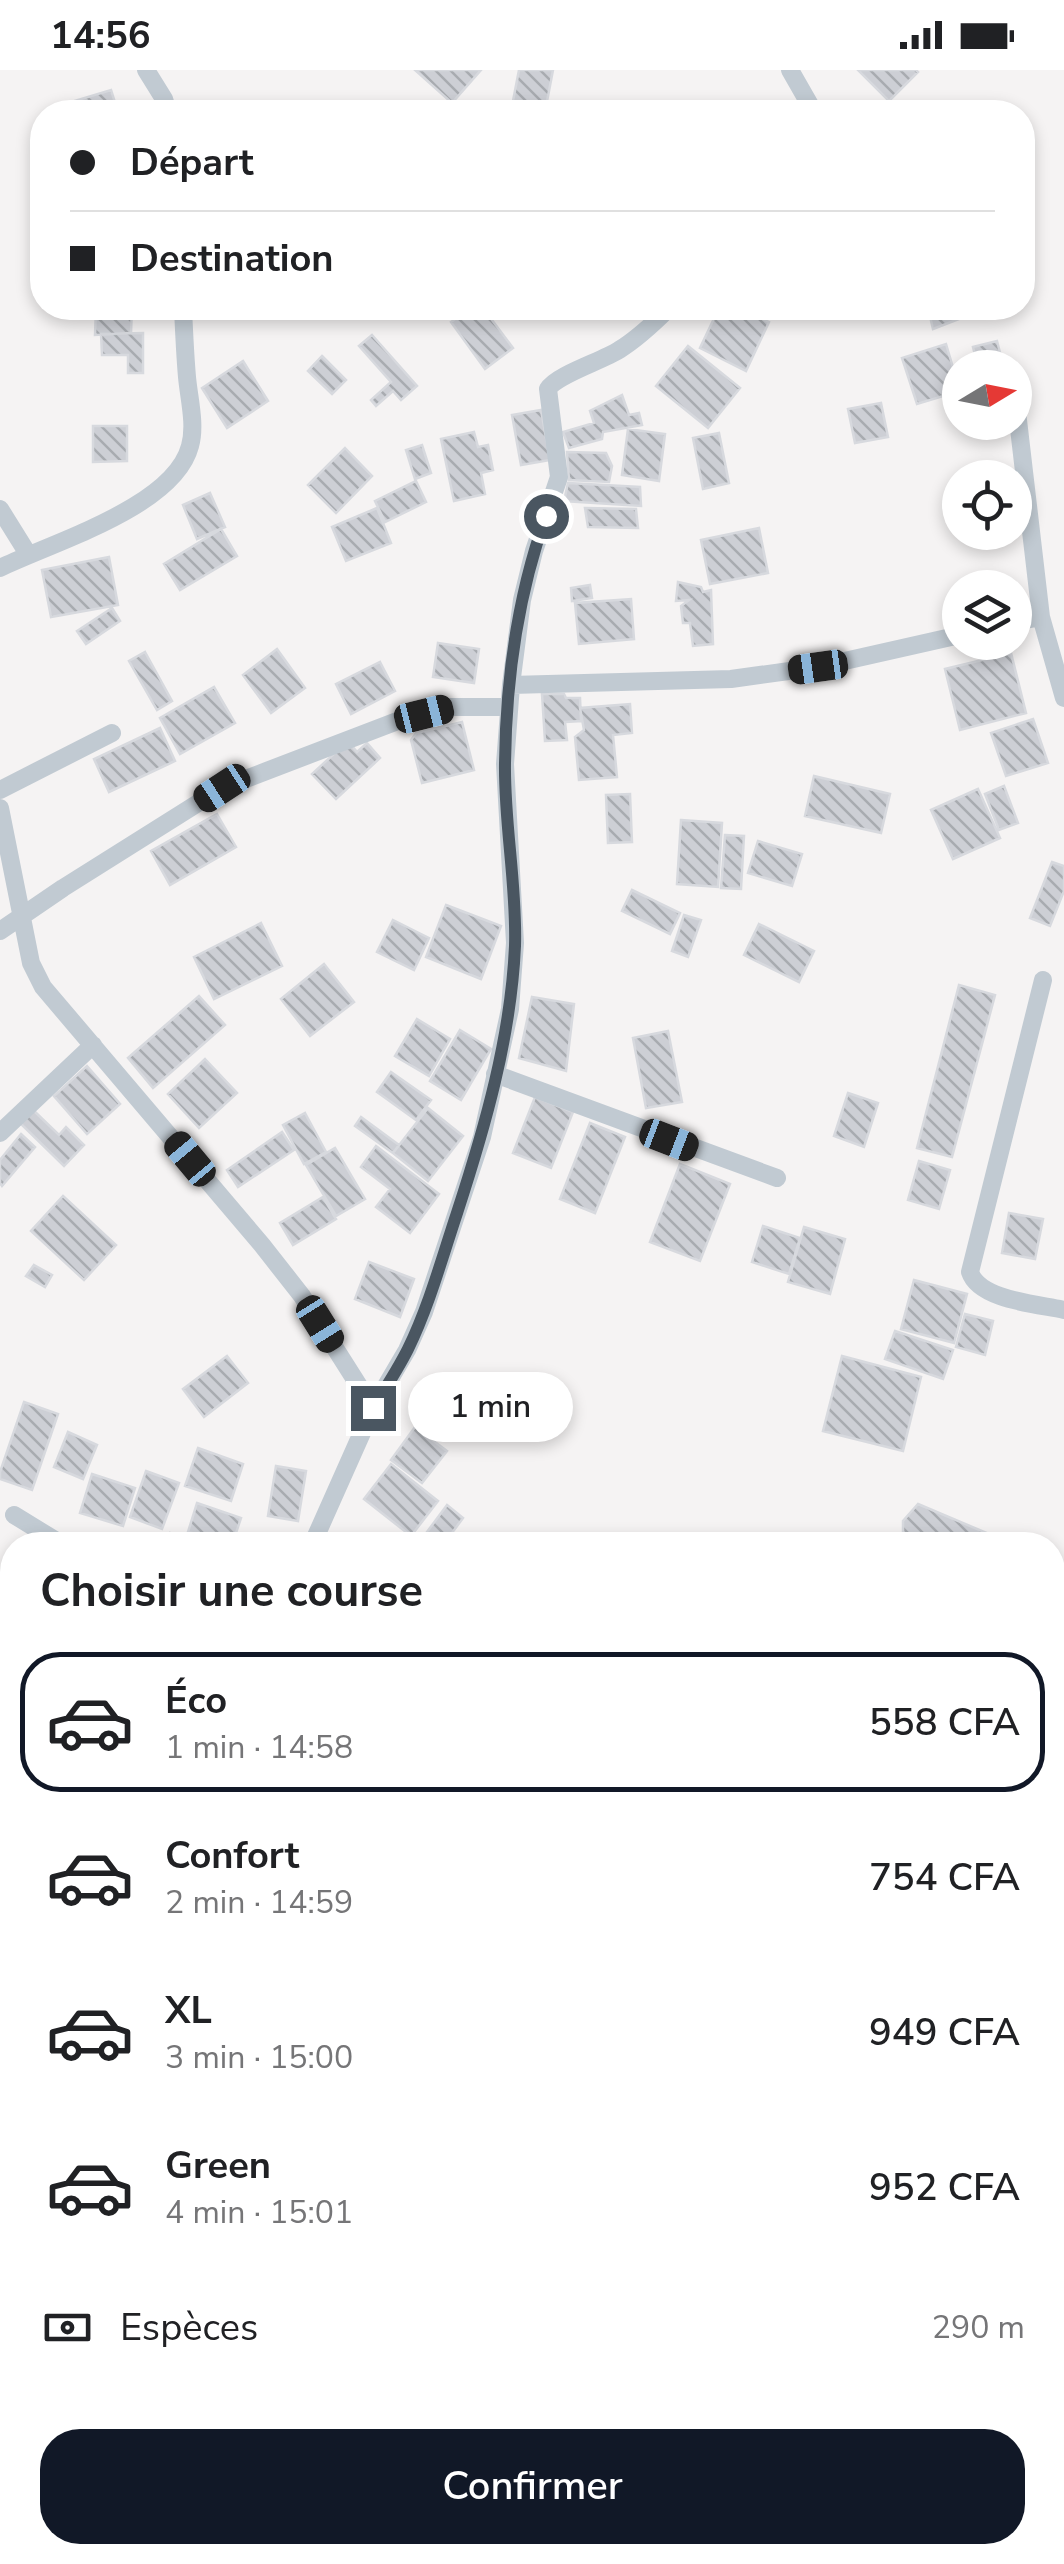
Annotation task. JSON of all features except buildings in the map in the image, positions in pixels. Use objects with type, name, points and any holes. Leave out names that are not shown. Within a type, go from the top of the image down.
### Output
[{"type":"street","points":[[146,70],[164,100]]},
{"type":"street","points":[[790,70],[807,100]]},
{"type":"street","points":[[0,568],[132,510],[158,491],[178,468],[190,448],[192,427],[184,320]]},
{"type":"street","points":[[318,1532],[373,1408],[424,1312],[482,1137],[510,1009],[515,943],[505,764],[510,685],[522,600],[558,483],[548,389],[554,381],[624,348],[656,320]]},
{"type":"street","points":[[1020,440],[1041,616],[1064,698]]},
{"type":"street","points":[[0,509],[28,554]]},
{"type":"street","points":[[1032,618],[1041,616]]},
{"type":"street","points":[[510,685],[731,679],[818,667],[942,639]]},
{"type":"street","points":[[0,931],[222,788],[400,720],[448,708],[509,707]]},
{"type":"street","points":[[0,790],[112,732]]},
{"type":"street","points":[[0,808],[31,963],[43,986],[302,1296],[373,1408]]},
{"type":"street","points":[[1043,980],[970,1272],[974,1282],[988,1292],[1064,1310]]},
{"type":"street","points":[[0,1132],[94,1045]]},
{"type":"street","points":[[495,1074],[777,1178]]},
{"type":"street","points":[[14,1515],[42,1532]]},
{"type":"route","points":[[373,1408],[424,1312],[482,1137],[510,1009],[515,943],[505,764],[510,685],[522,600],[546,516]]}]
